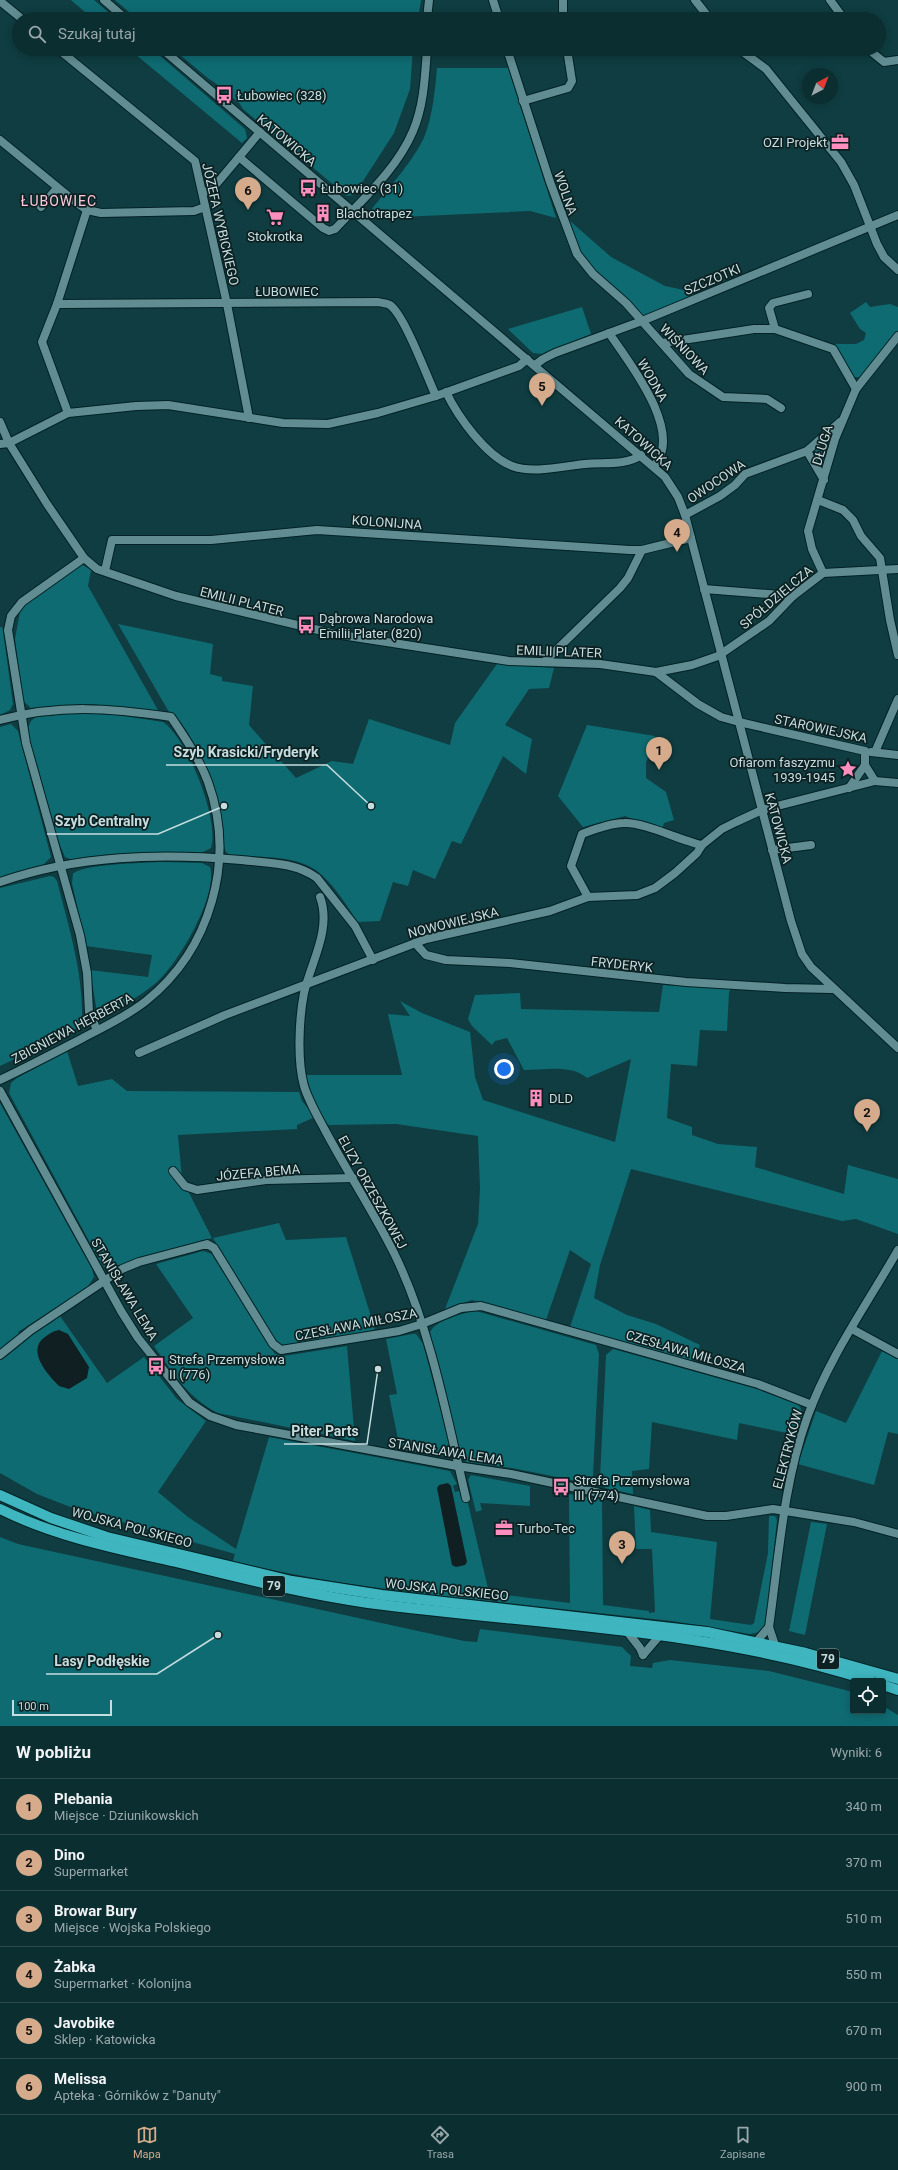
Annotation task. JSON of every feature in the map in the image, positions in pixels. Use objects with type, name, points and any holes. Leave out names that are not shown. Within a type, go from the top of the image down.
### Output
[{"type":"main road","name":"WOJSKA POLSKIEGO","points":[[0,1495],[45,1515],[107,1537],[313,1585],[382,1595],[669,1626],[775,1645],[898,1679]]},
{"type":"main road","name":"WOJSKA POLSKIEGO","points":[[0,1509],[40,1526],[98,1544],[306,1592],[382,1604],[660,1634],[766,1652],[860,1678]]},
{"type":"main road","points":[[886,1686],[898,1690]]},
{"type":"street","points":[[104,0],[118,12]]},
{"type":"street","points":[[427,12],[428,0]]},
{"type":"street","points":[[493,0],[497,12]]},
{"type":"street","points":[[563,0],[563,12]]},
{"type":"street","points":[[695,0],[704,12]]},
{"type":"street","points":[[830,0],[839,12]]},
{"type":"street","points":[[0,1],[13,12]]},
{"type":"street","name":"JÓZEFA WYBICKIEGO","points":[[67,56],[195,161],[227,304],[249,418]]},
{"type":"street","name":"KATOWICKA","points":[[170,56],[654,466],[673,488],[685,515],[772,850],[791,921],[802,954],[811,967],[832,989],[898,1048]]},
{"type":"street","points":[[239,157],[329,231],[335,229],[390,169],[414,130],[423,92],[426,56]]},
{"type":"street","name":"WOLNA","points":[[509,56],[563,220],[578,254],[593,274],[626,303],[642,321]]},
{"type":"street","points":[[523,101],[568,88],[572,82],[568,56]]},
{"type":"street","points":[[748,56],[766,69],[841,162],[854,185],[884,257],[898,270]]},
{"type":"street","points":[[877,56],[884,62],[898,60]]},
{"type":"street","points":[[203,193],[213,188],[260,132]]},
{"type":"street","points":[[0,140],[56,188],[87,210],[101,213],[194,211],[205,207]]},
{"type":"street","points":[[41,206],[56,188]]},
{"type":"street","points":[[68,413],[42,342],[57,304],[87,210]]},
{"type":"street","name":"SZCZOTKI","points":[[535,365],[542,359],[555,352],[642,321],[898,215]]},
{"type":"street","points":[[776,329],[769,308],[773,303],[808,294]]},
{"type":"street","name":"ŁUBOWIEC","points":[[57,304],[378,302],[389,304],[396,312],[412,341],[436,396]]},
{"type":"street","name":"WIŚNIOWA","points":[[642,321],[689,374],[723,396],[768,399],[781,408]]},
{"type":"street","points":[[663,343],[754,329],[776,329],[833,349],[856,389]]},
{"type":"street","name":"WODNA","points":[[609,333],[646,387],[657,410],[660,424],[662,450],[660,457],[654,466]]},
{"type":"street","name":"DŁUGA","points":[[822,574],[812,549],[808,531],[831,453],[856,389],[898,336]]},
{"type":"street","points":[[0,444],[9,443],[68,413],[117,407],[168,406],[283,423],[328,424],[378,413],[436,396],[519,366],[527,359]]},
{"type":"street","points":[[446,392],[457,413],[475,436],[512,466],[567,468],[584,464],[621,462],[641,455]]},
{"type":"street","name":"OWOCOWA","points":[[685,515],[720,496],[735,485],[745,474],[808,451],[843,420]]},
{"type":"street","name":"EMILII PLATER","points":[[0,422],[9,443],[47,504],[84,558],[96,569],[176,596],[335,634],[498,660],[600,664],[656,672],[692,665],[721,653]]},
{"type":"street","points":[[816,445],[825,446],[831,453]]},
{"type":"street","points":[[808,451],[824,480]]},
{"type":"street","points":[[818,500],[842,510],[852,520],[861,536],[880,558],[890,620],[898,655]]},
{"type":"street","name":"KOLONIJNA","points":[[105,572],[112,540],[211,540],[317,530],[642,550],[691,538]]},
{"type":"street","points":[[544,662],[620,588],[628,578],[642,550]]},
{"type":"street","points":[[84,558],[22,602],[11,616],[8,630],[29,755],[83,946],[90,1012],[97,1030]]},
{"type":"street","name":"SPÓŁDZIELCZA","points":[[721,653],[746,638],[769,621],[793,596],[822,574],[898,569]]},
{"type":"street","points":[[704,589],[793,596]]},
{"type":"street","name":"EMILII PLATER","points":[[656,672],[704,708],[721,717],[739,722]]},
{"type":"street","points":[[875,752],[898,699]]},
{"type":"street","name":"ZBIGNIEWA HERBERTA","points":[[0,720],[21,714],[56,709],[92,708],[170,717],[194,752],[208,783],[218,825],[219,858],[216,885],[209,912],[198,938],[184,961],[166,982],[146,1001],[122,1017],[0,1080]]},
{"type":"street","name":"STAROWIEJSKA","points":[[739,722],[865,751],[898,755]]},
{"type":"street","points":[[849,788],[864,765],[865,751]]},
{"type":"street","points":[[864,765],[875,781],[898,783]]},
{"type":"street","name":"NOWOWIEJSKA","points":[[139,1053],[225,1015],[306,986],[415,943],[550,911],[588,897],[637,895],[655,888],[675,873],[697,853],[702,845],[722,829],[762,810],[875,781]]},
{"type":"street","points":[[588,897],[571,866],[582,834],[624,822],[635,824],[686,842],[702,845]]},
{"type":"street","points":[[772,850],[811,845]]},
{"type":"street","points":[[0,882],[61,866],[130,857],[176,856],[284,864],[310,872],[324,886],[360,933],[373,960]]},
{"type":"street","name":"ELIZY ORZESZKOWEJ","points":[[320,897],[324,912],[323,929],[306,986],[300,1047],[304,1085],[309,1099],[341,1161],[353,1178],[394,1252],[422,1324],[466,1498]]},
{"type":"street","name":"FRYDERYK","points":[[415,943],[426,954],[446,960],[510,963],[686,982],[785,988],[832,989]]},
{"type":"street","name":"STANISŁAWA LEMA","points":[[0,1091],[135,1333],[179,1392],[196,1408],[210,1416],[236,1425],[457,1466],[511,1474],[706,1516],[726,1516],[762,1510],[784,1511],[849,1521],[898,1534]]},
{"type":"street","name":"JÓZEFA BEMA","points":[[173,1171],[185,1186],[196,1190],[266,1180],[353,1178]]},
{"type":"street","name":"CZESŁAWA MIŁOSZA","points":[[0,1355],[27,1333],[122,1269],[139,1262],[207,1244],[214,1248],[273,1344],[279,1349],[288,1350],[407,1328],[422,1324],[461,1308],[474,1306],[488,1307],[758,1384],[812,1405]]},
{"type":"street","name":"ELEKTRYKÓW","points":[[775,1645],[769,1627],[784,1511],[793,1465],[812,1405],[852,1329],[898,1250]]},
{"type":"street","points":[[852,1329],[898,1354]]},
{"type":"street","points":[[757,1641],[769,1627]]},
{"type":"street","points":[[626,1630],[640,1648],[643,1655],[660,1634]]},
{"type":"shaded area","points":[[71,0],[94,0],[108,12],[85,12]]},
{"type":"shaded area","points":[[115,0],[421,0],[419,12],[129,12]]},
{"type":"shaded area","points":[[137,56],[160,56],[245,129],[247,138],[242,143]]},
{"type":"shaded area","points":[[181,56],[412,56],[410,89],[394,133],[354,195],[347,196]]},
{"type":"shaded area","points":[[437,68],[508,68],[556,218],[530,211],[380,218],[371,210],[393,184],[421,144],[428,127],[432,110]]},
{"type":"shaded area","points":[[570,221],[611,257],[665,286],[684,290],[697,295],[641,317],[595,272],[579,251],[566,223]]},
{"type":"shaded area","points":[[866,302],[870,307],[890,304],[898,307],[898,331],[862,377],[853,377],[837,353],[835,344],[856,344],[864,340],[866,333],[860,329],[850,313]]},
{"type":"shaded area","points":[[582,307],[591,334],[542,354],[533,353],[508,329]]},
{"type":"shaded area","points":[[815,448],[822,448],[827,451],[823,470],[812,454],[812,451]]},
{"type":"shaded area","points":[[81,564],[91,570],[88,586],[159,712],[92,704],[31,708],[23,701],[15,639],[20,612],[26,604]]},
{"type":"shaded area","points":[[118,624],[213,644],[210,674],[222,677],[222,681],[253,686],[249,725],[296,778],[332,761],[353,764],[369,719],[450,745],[455,723],[497,664],[554,668],[549,688],[529,689],[505,725],[532,739],[526,774],[503,756],[461,844],[452,841],[435,879],[413,870],[408,886],[393,882],[380,921],[358,922],[329,882],[317,871],[308,866],[287,859],[230,855],[226,852],[223,841],[220,806],[206,769],[192,739],[176,717],[169,712]]},
{"type":"shaded area","points":[[0,627],[2,627],[3,631],[13,704],[10,710],[0,715]]},
{"type":"shaded area","points":[[76,713],[118,715],[163,722],[172,731],[182,744],[191,762],[206,800],[213,835],[211,848],[201,853],[130,853],[72,860],[65,857],[55,833],[27,730],[31,721],[36,717]]},
{"type":"shaded area","points":[[11,724],[18,731],[51,857],[42,866],[0,878],[0,727]]},
{"type":"shaded area","points":[[587,725],[655,736],[646,763],[646,778],[666,792],[674,820],[664,823],[662,830],[625,816],[583,827],[558,796]]},
{"type":"shaded area","points":[[161,862],[202,863],[210,867],[211,879],[203,911],[186,944],[166,973],[157,982],[119,1009],[102,1015],[97,1012],[90,970],[148,977],[152,955],[86,946],[72,883],[73,874],[88,868],[100,866]]},
{"type":"shaded area","points":[[50,876],[54,877],[57,881],[75,952],[81,988],[82,1024],[68,1034],[0,1066],[0,888]]},
{"type":"shaded area","points":[[663,985],[731,989],[729,992],[727,1031],[700,1030],[697,1066],[671,1064],[667,1118],[692,1127],[692,1135],[718,1144],[757,1147],[755,1167],[844,1194],[848,1165],[898,1179],[898,1234],[856,1219],[842,1221],[631,1169],[600,1265],[594,1298],[627,1315],[656,1324],[700,1345],[692,1362],[570,1327],[591,1264],[570,1250],[546,1320],[472,1300],[445,1309],[478,1224],[480,1189],[478,1136],[396,1124],[328,1125],[314,1102],[306,1075],[402,1075],[388,1014],[410,1016],[400,1001],[422,1013],[470,1032],[475,1077],[483,1100],[615,1142],[631,1059],[587,1078],[574,1071],[565,1069],[524,1070],[507,1038],[495,1041],[492,1045],[472,1026],[468,1019],[475,995],[520,993],[521,1009],[659,1012]]},
{"type":"shaded area","points":[[67,1051],[78,1086],[112,1079],[127,1091],[299,1092],[302,1101],[315,1117],[297,1125],[297,1129],[178,1135],[182,1179],[212,1238],[154,1254],[108,1270],[102,1265],[9,1093],[11,1083],[17,1078]]},
{"type":"shaded area","points":[[0,1103],[92,1269],[94,1277],[87,1288],[18,1332],[26,1339],[60,1316],[107,1383],[144,1357],[177,1399],[206,1421],[158,1492],[188,1517],[236,1549],[269,1437],[450,1471],[457,1484],[453,1486],[455,1492],[463,1490],[466,1495],[491,1601],[329,1581],[233,1561],[235,1554],[73,1508],[37,1494],[0,1473]]},
{"type":"shaded area","points":[[279,1223],[286,1240],[346,1237],[375,1329],[362,1334],[285,1346],[276,1341],[213,1238]]},
{"type":"shaded area","points":[[203,1251],[212,1254],[275,1354],[284,1356],[347,1346],[355,1441],[218,1413],[198,1400],[174,1375],[154,1346],[193,1318],[156,1264]]},
{"type":"shaded area","points":[[476,1311],[596,1345],[599,1354],[593,1476],[587,1483],[512,1468],[467,1462],[462,1459],[430,1333],[432,1329],[443,1321],[457,1315]]},
{"type":"shaded area","points":[[59,1330],[68,1334],[89,1367],[87,1378],[69,1389],[59,1386],[54,1381],[44,1369],[38,1355],[37,1348],[40,1342],[45,1337]]},
{"type":"shaded area","points":[[416,1334],[423,1344],[450,1446],[446,1453],[441,1456],[400,1449],[389,1395],[397,1394],[386,1339]]},
{"type":"shaded area","points":[[613,1349],[757,1389],[797,1404],[800,1407],[802,1415],[796,1435],[739,1423],[737,1440],[652,1422],[649,1469],[632,1471],[633,1494],[605,1488],[600,1478],[606,1355]]},
{"type":"shaded area","points":[[882,1351],[898,1359],[898,1434],[888,1432],[874,1485],[798,1464],[816,1411],[846,1423]]},
{"type":"shaded area","points":[[471,1475],[530,1486],[530,1506],[480,1503],[482,1510],[476,1512],[468,1480]]},
{"type":"shaded area","points":[[448,1483],[451,1486],[467,1562],[465,1565],[456,1567],[452,1565],[437,1488],[439,1485]]},
{"type":"shaded area","points":[[569,1494],[602,1500],[603,1605],[649,1611],[649,1613],[655,1612],[652,1549],[636,1549],[634,1506],[650,1510],[651,1532],[717,1542],[710,1619],[751,1625],[754,1623],[768,1553],[769,1516],[775,1516],[777,1520],[766,1623],[760,1632],[750,1634],[672,1621],[498,1602],[497,1594],[570,1603]]},
{"type":"shaded area","points":[[811,1522],[827,1524],[805,1635],[789,1631]]},
{"type":"shaded area","points":[[0,1537],[18,1544],[464,1641],[477,1642],[480,1629],[622,1647],[631,1656],[630,1666],[652,1668],[653,1663],[670,1660],[769,1671],[850,1691],[850,1714],[886,1714],[886,1708],[898,1715],[898,1726],[0,1726]]},
{"type":"place","name":"Łubowiec (328)","points":[[224,95]]},
{"type":"place","name":"OZI Projekt","points":[[840,142]]},
{"type":"place","name":"Łubowiec (31)","points":[[308,188]]},
{"type":"place","name":"Melissa","points":[[248,210]]},
{"type":"place","name":"Blachotrapez","points":[[323,213]]},
{"type":"place","name":"Stokrotka","points":[[275,217]]},
{"type":"place","name":"Javobike","points":[[542,406]]},
{"type":"place","name":"Żabka","points":[[677,552]]},
{"type":"place","name":"Dąbrowa Narodowa Emilii Plater (820)","points":[[306,625]]},
{"type":"place","name":"Ofiarom faszyzmu 1939-1945","points":[[848,769]]},
{"type":"place","name":"Plebania","points":[[659,770]]},
{"type":"place","name":"Szyb Centralny","points":[[224,806]]},
{"type":"place","name":"Szyb Krasicki/Fryderyk","points":[[371,806]]},
{"type":"place","name":"DLD","points":[[536,1098]]},
{"type":"place","name":"Dino","points":[[867,1132]]},
{"type":"place","name":"Strefa Przemysłowa II (776)","points":[[156,1366]]},
{"type":"place","name":"Piter Parts","points":[[378,1369]]},
{"type":"place","name":"Strefa Przemysłowa III (774)","points":[[561,1487]]},
{"type":"place","name":"Turbo-Tec","points":[[504,1528]]},
{"type":"place","name":"Browar Bury","points":[[622,1564]]},
{"type":"place","name":"Lasy Podłęskie","points":[[218,1635]]},
{"type":"district","name":"ŁUBOWIEC","points":[[59,201]]}]
